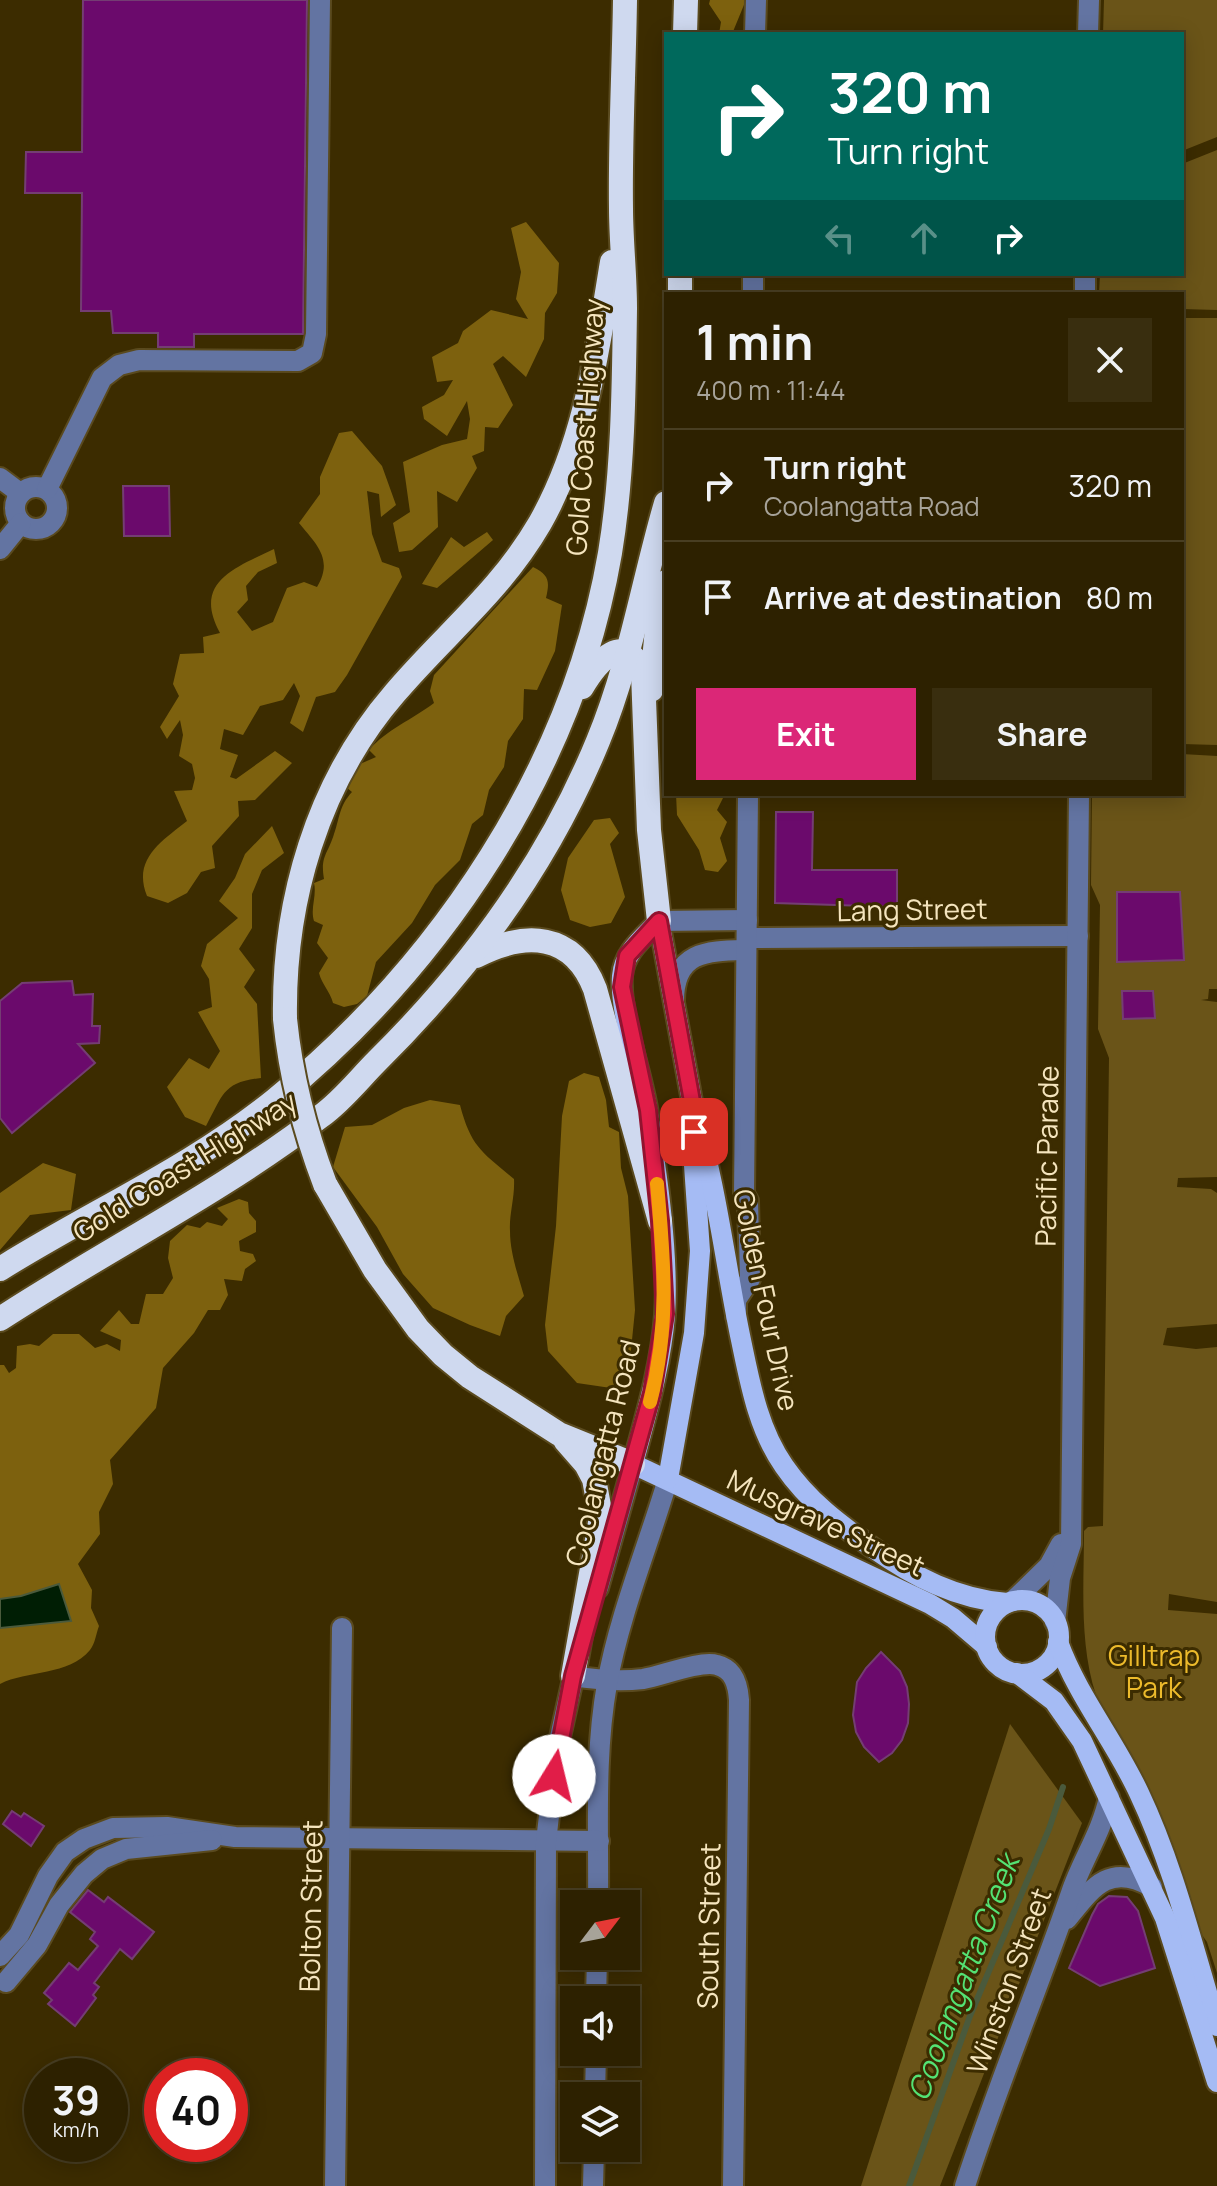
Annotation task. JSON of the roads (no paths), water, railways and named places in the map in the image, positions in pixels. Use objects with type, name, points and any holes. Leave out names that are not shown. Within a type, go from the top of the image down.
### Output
[{"type":"highway","name":"Gold Coast Highway","points":[[0,1269],[183,1163],[232,1131],[273,1102],[346,1036],[388,995],[455,910],[497,847],[554,734],[592,628],[610,553],[617,494],[625,306],[621,209],[625,0]]},
{"type":"highway","points":[[685,32],[686,0]]},
{"type":"highway","points":[[621,209],[591,385],[570,460],[540,524],[508,572],[394,694],[356,747],[335,785],[312,839],[293,911],[288,945],[285,1019],[289,1062],[299,1110],[325,1184],[356,1241],[418,1329],[470,1377],[559,1434],[633,1464]]},
{"type":"highway","name":"Gold Coast Highway","points":[[0,1319],[244,1171],[325,1113],[413,1026],[471,959],[524,885],[555,830],[599,739],[627,652],[664,511]]},
{"type":"highway","points":[[648,748],[657,629],[664,592]]},
{"type":"highway","points":[[554,734],[601,660],[627,652],[636,659],[644,677],[649,830],[659,921]]},
{"type":"highway","points":[[471,959],[506,942],[537,940],[565,949],[585,967],[595,989],[660,1221]]},
{"type":"highway","points":[[559,1434],[586,1464],[594,1479],[601,1517],[573,1676]]},
{"type":"main road","points":[[659,921],[694,1112],[693,1151],[699,1214],[699,1290],[694,1333],[668,1479]]},
{"type":"main road","name":"Coolangatta Road","points":[[633,1464],[652,1393],[665,1314],[660,1221],[648,1110],[622,987],[627,956],[659,921]]},
{"type":"main road","name":"Golden Four Drive","points":[[694,1112],[708,1158],[736,1316],[762,1425],[782,1464],[814,1504],[880,1553],[954,1593],[1010,1602]]},
{"type":"main road","name":"Musgrave Street","points":[[633,1464],[930,1604],[953,1618],[987,1647]]},
{"type":"main road","points":[[1217,2026],[1152,1820],[1128,1769],[1076,1686],[1057,1632],[1040,1605],[1024,1600],[1010,1602],[990,1619],[985,1635],[987,1647],[999,1666],[1017,1673],[1046,1693],[1069,1719],[1152,1887],[1173,1940],[1217,2082]]},
{"type":"main road","points":[[1017,1673],[1030,1673],[1052,1659],[1057,1632]]},
{"type":"street","points":[[47,489],[102,378],[119,365],[139,360],[298,361],[312,353],[316,334],[320,0]]},
{"type":"street","points":[[755,32],[756,0]]},
{"type":"street","points":[[1088,32],[1089,0]]},
{"type":"street","points":[[0,478],[20,493]]},
{"type":"street","points":[[33,486],[47,489],[57,505],[51,523],[33,529],[21,523],[14,505],[20,493],[33,486]]},
{"type":"street","points":[[0,549],[21,523]]},
{"type":"street","name":"Golden Four Drive","points":[[736,1316],[736,1300],[750,1279],[748,1201],[744,1194],[748,796]]},
{"type":"street","name":"Pacific Parade","points":[[1057,1632],[1060,1578],[1071,1544],[1079,796]]},
{"type":"street","points":[[659,921],[747,936]]},
{"type":"street","points":[[675,1010],[677,978],[690,960],[747,936]]},
{"type":"street","name":"Lang Street","points":[[747,936],[1078,936]]},
{"type":"street","points":[[718,1214],[749,1244]]},
{"type":"street","name":"Coolangatta Road","points":[[545,2186],[546,1842],[556,1755],[573,1676],[633,1464]]},
{"type":"street","points":[[598,1890],[599,1752],[607,1681],[668,1479]]},
{"type":"street","name":"Pacific Parade","points":[[1010,1602],[1041,1575],[1056,1556],[1070,1518]]},
{"type":"street","name":"Bolton Street","points":[[335,2186],[342,1628]]},
{"type":"street","name":"South Street","points":[[607,1681],[647,1678],[711,1664],[729,1671],[737,1684],[733,2186]]},
{"type":"street","points":[[573,1676],[607,1681]]},
{"type":"street","name":"Winston Street","points":[[965,2186],[1041,1971],[1062,1925],[1071,1891],[1102,1824],[1109,1797]]},
{"type":"street","points":[[6,1982],[12,1953],[48,1876],[70,1848],[106,1830],[161,1840]]},
{"type":"street","points":[[12,1953],[43,1934],[59,1905],[93,1865],[114,1852],[161,1840],[235,1837],[599,1841]]},
{"type":"street","points":[[43,1934],[42,1903],[48,1876]]},
{"type":"street","points":[[1062,1925],[1091,1888],[1106,1879],[1133,1878],[1152,1887]]},
{"type":"street","points":[[593,2186],[594,2162]]},
{"type":"waterway","name":"Coolangatta Creek","points":[[909,2186],[970,2016],[1049,1829],[1063,1787]]},
{"type":"park label","name":"Gilltrap Park","points":[[1154,1672]]}]
